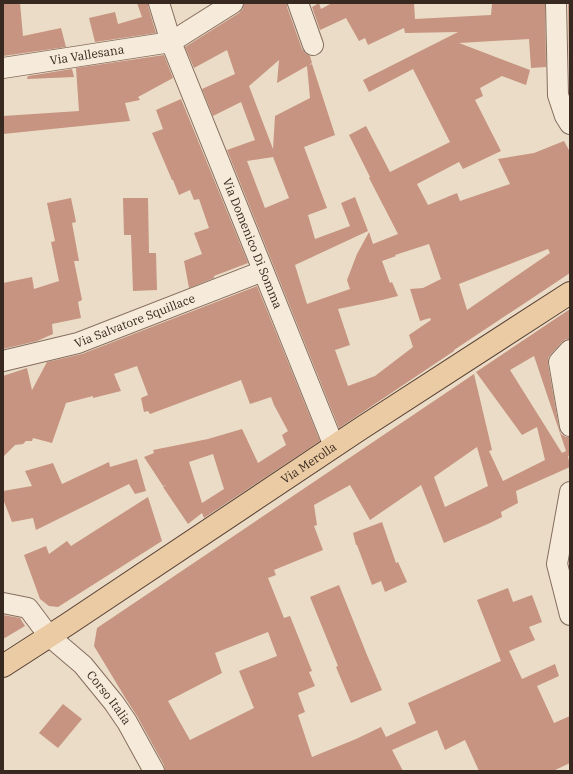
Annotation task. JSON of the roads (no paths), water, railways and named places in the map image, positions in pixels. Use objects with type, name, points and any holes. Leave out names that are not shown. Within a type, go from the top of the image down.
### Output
[{"type":"main road","name":"Via Merolla","points":[[3,666],[334,446],[570,293]]},
{"type":"street","name":"Via Domenico Di Somma","points":[[159,3],[171,42],[334,446]]},
{"type":"street","points":[[171,42],[233,3]]},
{"type":"street","points":[[298,3],[313,45]]},
{"type":"street","points":[[556,3],[558,95],[565,116],[570,124]]},
{"type":"street","name":"Via Vallesana","points":[[3,68],[171,42]]},
{"type":"street","name":"Via Salvatore Squillace","points":[[3,361],[78,343],[263,271]]},
{"type":"street","points":[[564,356],[570,426]]},
{"type":"street","points":[[570,492],[565,550],[558,564],[570,616]]},
{"type":"street","name":"Corso Italia","points":[[3,603],[28,608],[49,636],[83,665],[114,703],[127,722],[154,771]]}]
